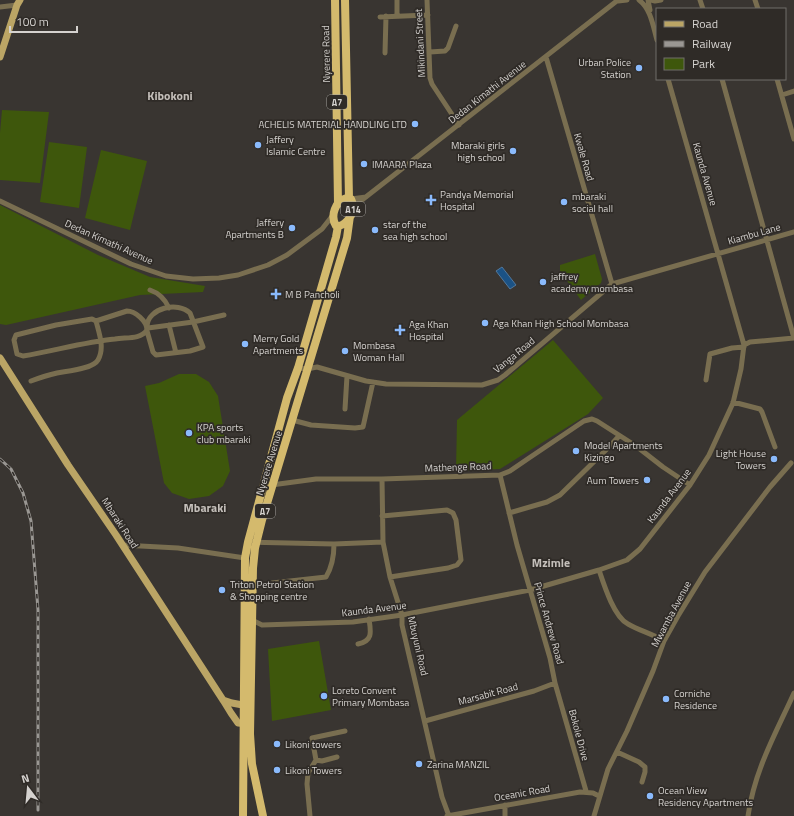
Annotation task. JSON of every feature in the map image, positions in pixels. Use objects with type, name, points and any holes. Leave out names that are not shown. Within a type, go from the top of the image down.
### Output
[{"type":"highway","name":"Nyerere Road","points":[[335,0],[338,204]]},
{"type":"highway","name":"Nyerere Road","points":[[345,0],[347,110],[351,201]]},
{"type":"highway","points":[[337,98],[347,98]]},
{"type":"highway","points":[[337,110],[347,110]]},
{"type":"highway","name":"A14","points":[[343,199],[351,201],[350,216],[343,225],[337,226],[333,215],[338,204],[343,199]]},
{"type":"highway","name":"Nyerere Avenue","points":[[243,816],[247,724],[248,631],[244,568],[245,558],[252,543],[273,484],[347,238],[350,216]]},
{"type":"highway","name":"Nyerere Avenue","points":[[248,619],[253,568],[252,543],[264,486],[287,398],[302,356],[336,237],[337,226]]},
{"type":"highway","points":[[323,283],[333,285]]},
{"type":"highway","points":[[307,338],[316,340]]},
{"type":"highway","points":[[276,473],[287,398]]},
{"type":"highway","points":[[244,568],[253,568]]},
{"type":"highway","name":"Nyerere Avenue","points":[[247,724],[252,764],[263,816]]},
{"type":"main road","points":[[0,58],[18,3]]},
{"type":"main road","name":"Mbaraki Road","points":[[0,358],[68,465],[122,545],[234,718],[238,722],[247,724]]},
{"type":"main road","points":[[223,700],[247,706]]},
{"type":"street","points":[[397,0],[397,16]]},
{"type":"street","name":"Mikindani Street","points":[[427,0],[430,78],[432,84],[459,124]]},
{"type":"street","points":[[618,0],[627,0]]},
{"type":"street","name":"Dedan Kimathi Avenue","points":[[351,201],[367,196],[618,0]]},
{"type":"street","points":[[639,0],[644,4],[651,17]]},
{"type":"street","points":[[656,36],[651,17],[650,0],[661,0]]},
{"type":"street","points":[[0,7],[18,3]]},
{"type":"street","points":[[380,16],[428,15]]},
{"type":"street","points":[[385,53],[386,16]]},
{"type":"street","points":[[430,52],[445,51],[448,48],[456,26]]},
{"type":"street","name":"Kwale Road","points":[[546,57],[612,284]]},
{"type":"street","name":"Kaunda Avenue","points":[[248,631],[262,625],[353,622],[402,615],[530,590],[599,570],[627,560],[640,549],[690,484],[709,455],[733,402],[740,374],[744,346],[668,80]]},
{"type":"street","points":[[706,380],[710,354],[744,346],[750,342],[794,338],[724,80]]},
{"type":"street","points":[[777,80],[794,139]]},
{"type":"street","points":[[782,95],[794,91]]},
{"type":"street","name":"Dedan Kimathi Avenue","points":[[351,201],[367,196]]},
{"type":"street","name":"Dedan Kimathi Avenue","points":[[0,201],[131,264],[157,274],[185,278],[208,279],[230,277],[258,270],[287,255],[322,229]]},
{"type":"street","points":[[322,229],[333,215]]},
{"type":"street","points":[[322,229],[337,226]]},
{"type":"street","name":"Kiambu Lane","points":[[718,253],[794,232]]},
{"type":"street","name":"Vanga Road","points":[[298,368],[307,369],[317,367],[347,376],[386,384],[482,385],[498,380],[612,284],[718,253]]},
{"type":"street","points":[[150,290],[158,293],[165,300],[169,308]]},
{"type":"street","points":[[169,308],[188,311],[190,313],[192,322],[204,347],[190,351],[156,355],[153,352],[147,328],[147,321],[151,316],[161,310],[169,308]]},
{"type":"street","points":[[127,311],[130,311],[140,317],[147,328],[143,335],[138,337],[100,341],[23,356],[17,354],[14,340],[16,335],[80,320],[92,319],[96,321],[127,311]]},
{"type":"street","points":[[147,328],[192,322],[224,315]]},
{"type":"street","points":[[31,381],[93,365],[99,360],[101,350],[96,321]]},
{"type":"street","points":[[169,325],[176,353]]},
{"type":"street","points":[[302,356],[310,360],[311,363],[317,367]]},
{"type":"street","points":[[345,409],[347,376]]},
{"type":"street","points":[[292,420],[311,425],[360,428],[364,424],[373,382]]},
{"type":"street","points":[[733,402],[760,409],[775,447]]},
{"type":"street","name":"Mathenge Road","points":[[264,486],[316,479],[382,479],[500,475],[510,471],[584,421],[592,419],[636,446],[663,467],[690,484]]},
{"type":"street","points":[[509,513],[547,502],[560,495],[619,436]]},
{"type":"street","name":"Mwamba Avenue","points":[[594,816],[608,769],[653,671],[664,641],[684,604],[745,518],[791,463]]},
{"type":"street","name":"Prince Andrew Road","points":[[500,475],[530,590],[550,658],[555,683]]},
{"type":"street","name":"Mbuyuni Road","points":[[382,479],[383,542],[390,577],[402,615],[402,625],[442,797],[448,816]]},
{"type":"street","points":[[382,516],[447,510],[453,513],[456,520],[461,560],[457,565],[448,568],[390,577]]},
{"type":"street","points":[[252,543],[334,544],[383,542]]},
{"type":"street","points":[[272,583],[321,579],[326,577],[332,565],[334,544]]},
{"type":"street","points":[[122,545],[178,548],[245,558]]},
{"type":"street","points":[[599,570],[618,616],[628,624],[664,641]]},
{"type":"street","name":"Kaunda Avenue","points":[[248,619],[262,625]]},
{"type":"street","points":[[358,644],[365,643],[369,638],[369,620]]},
{"type":"street","name":"Marsabit Road","points":[[425,721],[534,691],[555,683]]},
{"type":"street","name":"Bokole Drive","points":[[555,683],[586,791]]},
{"type":"street","points":[[748,816],[752,793],[764,757],[794,693]]},
{"type":"street","points":[[310,816],[307,779],[310,768],[316,760],[312,738],[345,731]]},
{"type":"street","points":[[617,752],[640,762],[645,767],[642,782]]},
{"type":"street","points":[[316,760],[322,761],[337,757]]},
{"type":"street","points":[[586,791],[599,796]]},
{"type":"street","name":"Oceanic Road","points":[[448,816],[586,791]]},
{"type":"street","points":[[505,806],[505,816]]},
{"type":"green space","points":[[2,110],[49,112],[40,183],[0,180],[0,133]]},
{"type":"green space","points":[[49,142],[87,147],[79,208],[40,202]]},
{"type":"green space","points":[[101,150],[147,161],[130,230],[85,218]]},
{"type":"green space","points":[[0,205],[98,255],[150,277],[205,286],[203,292],[140,295],[6,325],[0,324]]},
{"type":"green space","points":[[595,254],[602,279],[601,283],[581,300],[560,271],[560,265]]},
{"type":"green space","points":[[553,340],[603,398],[588,414],[500,469],[456,471],[457,420]]},
{"type":"green space","name":"KPA sports club mbaraki","points":[[179,374],[196,374],[209,382],[218,396],[230,471],[223,486],[209,496],[189,499],[172,493],[164,483],[145,386],[159,383]]},
{"type":"green space","points":[[319,641],[331,710],[272,721],[268,649]]},
{"type":"water","points":[[502,267],[516,285],[510,289],[496,271]]},
{"type":"railway","points":[[0,459],[11,469],[23,493],[31,521],[38,610],[38,810]]},
{"type":"place","name":"Urban Police Station","points":[[639,68]]},
{"type":"place","name":"ACHELIS MATERIAL HANDLING LTD","points":[[415,124]]},
{"type":"place","name":"Jaffery Islamic Centre","points":[[258,145]]},
{"type":"place","name":"Mbaraki girls high school","points":[[513,151]]},
{"type":"place","name":"IMAARA Plaza","points":[[364,164]]},
{"type":"place","name":"Pandya Memorial Hospital","points":[[431,200]]},
{"type":"place","name":"mbaraki social hall","points":[[564,202]]},
{"type":"place","name":"Jaffery Apartments B","points":[[292,228]]},
{"type":"place","name":"star of the sea high school","points":[[375,230]]},
{"type":"place","name":"jaffrey academy mombasa","points":[[543,282]]},
{"type":"place","name":"M B Pancholi","points":[[276,294]]},
{"type":"place","name":"Aga Khan High School Mombasa","points":[[485,323]]},
{"type":"place","name":"Aga Khan Hospital","points":[[400,330]]},
{"type":"place","name":"Merry Gold Apartments","points":[[245,344]]},
{"type":"place","name":"Mombasa Woman Hall","points":[[345,351]]},
{"type":"place","name":"KPA sports club mbaraki","points":[[189,433]]},
{"type":"place","name":"Model Apartments Kizingo","points":[[576,451]]},
{"type":"place","name":"Light House Towers","points":[[774,459]]},
{"type":"place","name":"Aum Towers","points":[[647,480]]},
{"type":"place","name":"Triton Petrol Station & Shopping centre","points":[[222,590]]},
{"type":"place","name":"Loreto Convent Primary Mombasa","points":[[324,696]]},
{"type":"place","name":"Corniche Residence","points":[[666,699]]},
{"type":"place","name":"Likoni towers","points":[[277,744]]},
{"type":"place","name":"Zarina MANZIL","points":[[419,764]]},
{"type":"place","name":"Likoni Towers","points":[[277,770]]},
{"type":"place","name":"Ocean View Residency Apartments","points":[[650,796]]},
{"type":"district","name":"Kibokoni","points":[[170,95]]},
{"type":"district","name":"Mbaraki","points":[[205,507]]},
{"type":"district","name":"Mzimle","points":[[551,562]]}]
